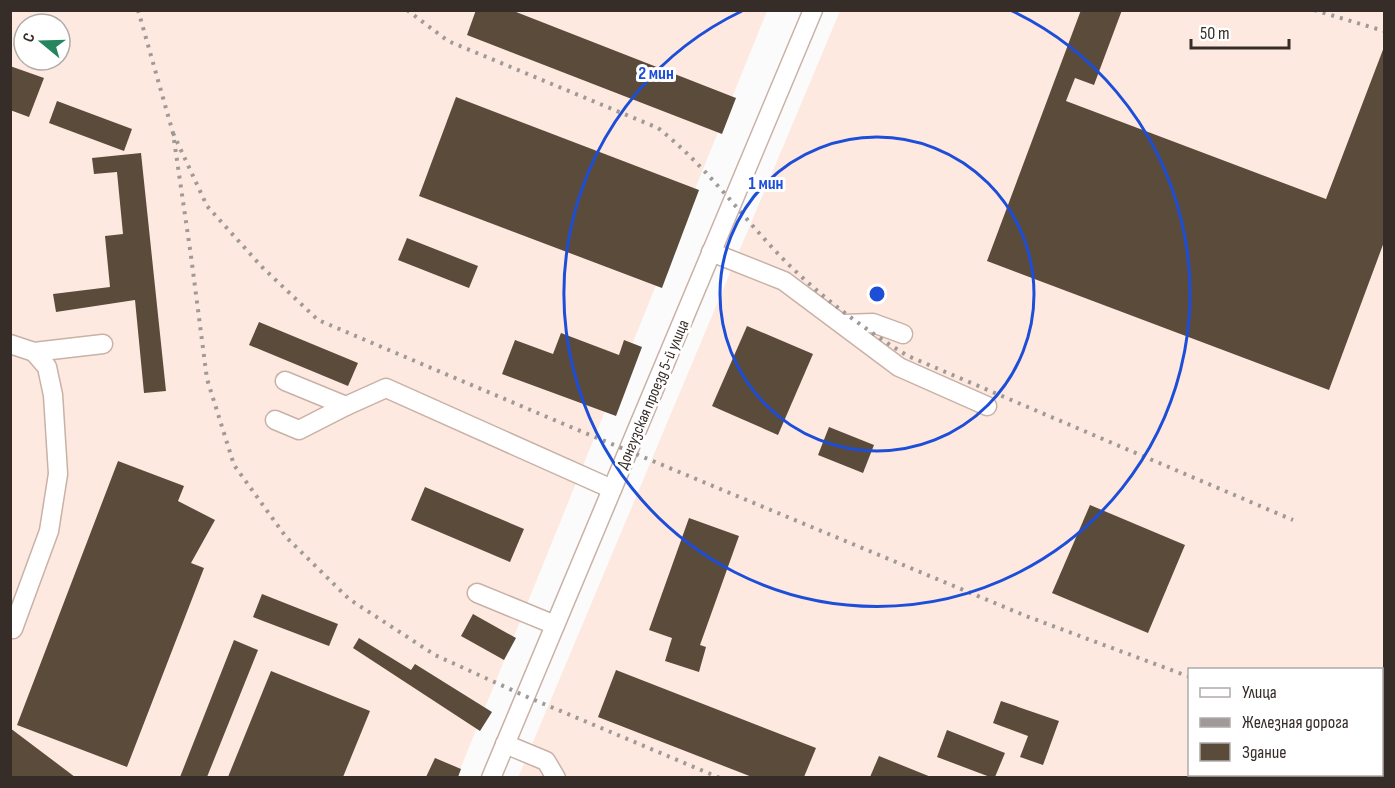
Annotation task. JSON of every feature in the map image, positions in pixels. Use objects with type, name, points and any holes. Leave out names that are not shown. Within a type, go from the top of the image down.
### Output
[{"type":"street","name":"Донгузская проезд 5-й улица","points":[[492,777],[812,11]]},
{"type":"street","points":[[711,252],[784,281],[899,367],[987,406]]},
{"type":"street","points":[[842,324],[873,323],[903,334]]},
{"type":"street","points":[[10,344],[34,352],[103,344]]},
{"type":"street","points":[[13,630],[49,531],[58,474],[52,395],[47,368],[34,352]]},
{"type":"street","points":[[285,381],[346,406]]},
{"type":"street","points":[[275,420],[299,430],[386,388],[612,489]]},
{"type":"street","points":[[477,593],[555,625]]},
{"type":"street","points":[[505,744],[546,761],[556,777]]},
{"type":"shaded area","points":[[10,11],[767,11],[457,777],[11,777]]},
{"type":"shaded area","points":[[840,11],[1384,11],[1384,777],[518,778]]},
{"type":"building","points":[[476,10],[511,10],[736,98],[722,134],[467,35]]},
{"type":"building","points":[[1081,10],[1122,10],[1094,85],[1075,78],[1066,101],[1326,199],[1384,47],[1384,242],[1329,390],[987,261]]},
{"type":"building","points":[[10,66],[12,72],[27,72],[44,78],[29,117],[10,110]]},
{"type":"building","points":[[456,97],[699,190],[662,288],[419,196]]},
{"type":"building","points":[[57,101],[132,129],[124,151],[49,123]]},
{"type":"building","points":[[141,153],[166,391],[144,393],[135,300],[56,312],[53,294],[110,287],[105,236],[123,234],[117,172],[94,174],[92,158]]},
{"type":"building","points":[[407,238],[478,266],[469,288],[398,260]]},
{"type":"building","points":[[259,322],[358,363],[348,386],[249,345]]},
{"type":"building","points":[[747,326],[813,354],[778,435],[712,406]]},
{"type":"building","points":[[561,333],[619,355],[624,340],[642,347],[616,416],[502,374],[515,340],[553,354]]},
{"type":"building","points":[[829,427],[874,445],[863,473],[818,455]]},
{"type":"building","points":[[118,461],[184,486],[178,501],[215,520],[191,563],[204,568],[127,767],[17,725]]},
{"type":"building","points":[[425,487],[524,529],[510,562],[411,520]]},
{"type":"building","points":[[1090,505],[1185,545],[1148,633],[1052,593]]},
{"type":"building","points":[[689,518],[739,536],[700,645],[706,647],[699,672],[665,661],[672,638],[649,630]]},
{"type":"building","points":[[262,594],[338,624],[329,646],[253,617]]},
{"type":"building","points":[[473,614],[516,638],[504,660],[461,636]]},
{"type":"building","points":[[359,638],[411,670],[415,664],[492,712],[480,731],[353,648]]},
{"type":"building","points":[[234,640],[258,650],[207,777],[180,777]]},
{"type":"building","points":[[616,670],[816,748],[804,777],[752,777],[598,717]]},
{"type":"building","points":[[271,671],[370,711],[343,777],[228,777]]},
{"type":"building","points":[[1001,701],[1059,721],[1043,765],[1020,757],[1028,736],[993,723]]},
{"type":"building","points":[[10,728],[75,777],[10,777]]},
{"type":"building","points":[[947,730],[1005,753],[995,777],[937,757]]},
{"type":"building","points":[[879,756],[931,777],[870,777]]},
{"type":"building","points":[[435,758],[461,769],[458,777],[426,777]]},
{"type":"railway","points":[[138,10],[173,133],[207,379],[234,465],[286,537],[349,599],[435,655],[525,696],[720,778]]},
{"type":"railway","points":[[407,10],[448,41],[658,128],[693,159],[802,277],[845,313],[908,356],[1293,520]]},
{"type":"railway","points":[[1314,10],[1384,31]]},
{"type":"railway","points":[[173,133],[207,206],[262,267],[318,320],[1026,616],[1188,676]]}]
